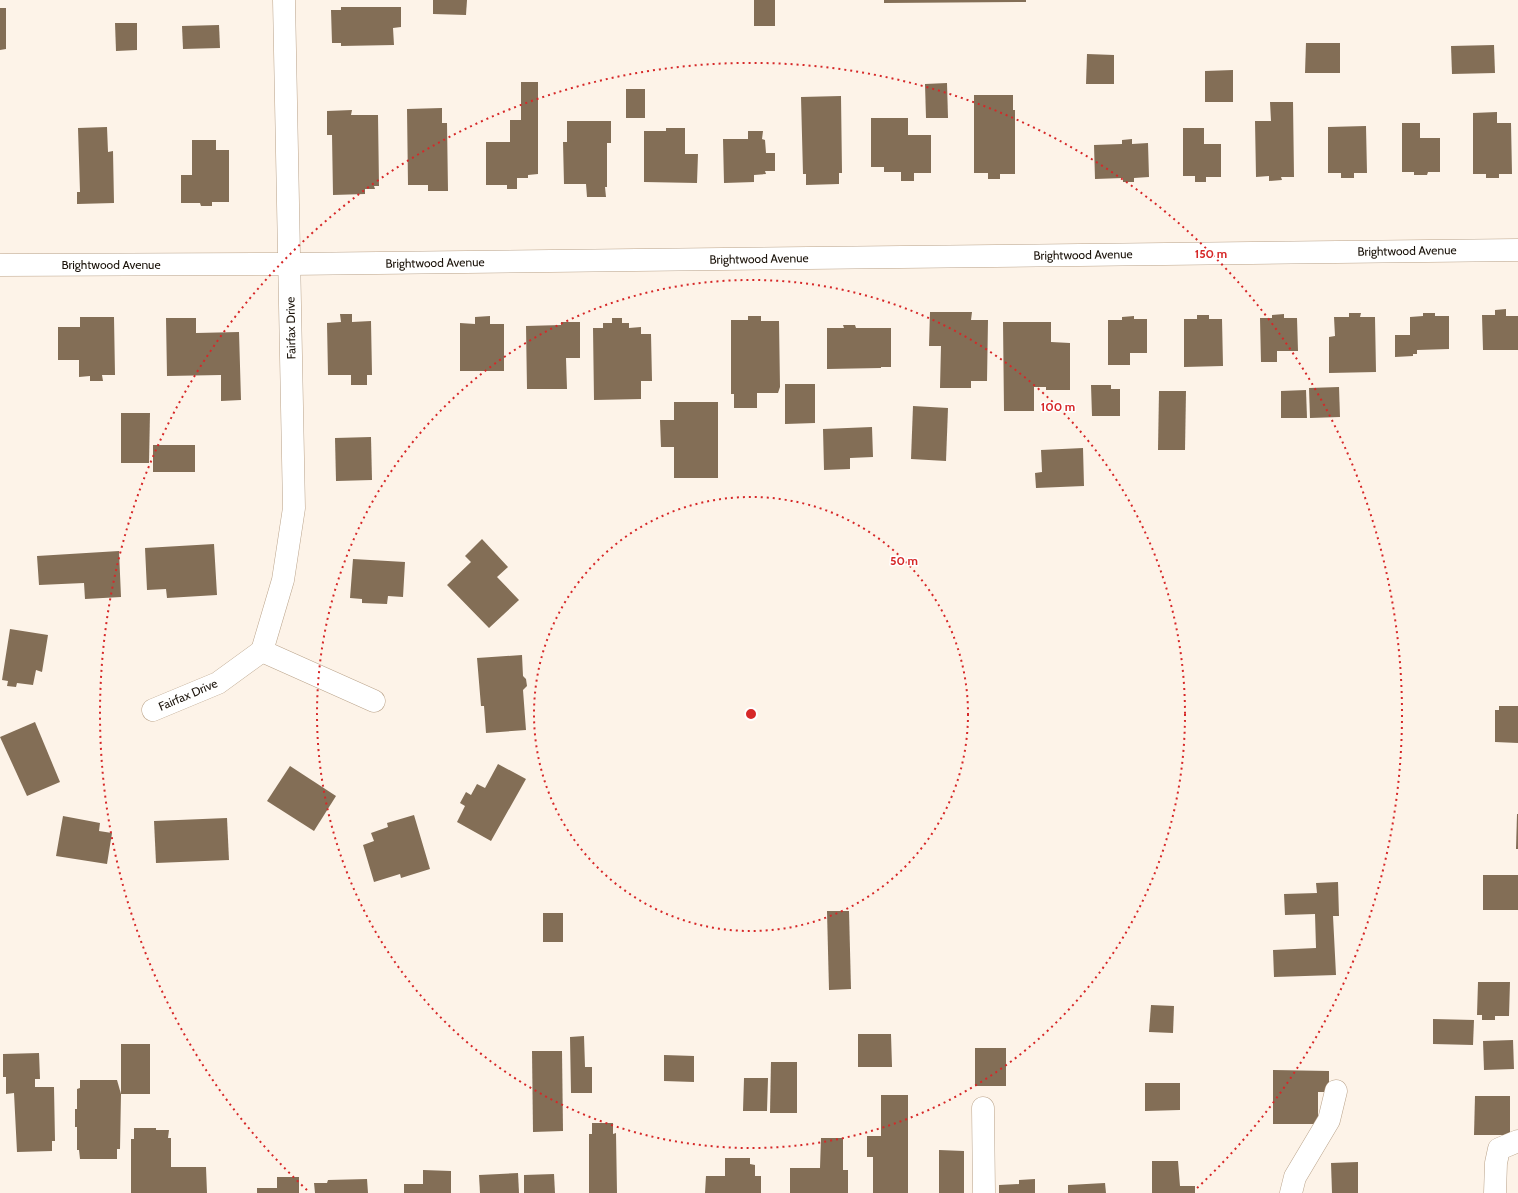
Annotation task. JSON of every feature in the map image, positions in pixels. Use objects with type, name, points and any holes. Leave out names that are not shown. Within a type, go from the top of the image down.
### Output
[{"type":"street","name":"Fairfax Drive","points":[[153,710],[218,683],[262,652],[283,580],[294,508],[284,0]]},
{"type":"street","name":"Brightwood Avenue","points":[[0,265],[290,264],[1518,250]]},
{"type":"street","points":[[262,652],[374,701]]},
{"type":"street","points":[[1291,1193],[1295,1177],[1329,1120],[1336,1091]]},
{"type":"street","points":[[983,1108],[984,1193]]},
{"type":"street","points":[[1495,1193],[1496,1163],[1499,1149],[1518,1141]]},
{"type":"building","points":[[433,0],[467,0],[466,15],[433,14]]},
{"type":"building","points":[[754,0],[775,0],[775,26],[754,26]]},
{"type":"building","points":[[884,0],[1026,0],[1026,2],[884,3]]},
{"type":"building","points":[[341,7],[401,7],[401,27],[393,28],[394,45],[341,46],[341,43],[332,43],[331,10],[341,10]]},
{"type":"building","points":[[0,8],[6,8],[6,49],[0,50]]},
{"type":"building","points":[[115,23],[137,23],[137,50],[116,51]]},
{"type":"building","points":[[219,25],[220,48],[183,49],[182,26]]},
{"type":"building","points":[[1306,43],[1340,43],[1340,73],[1305,73]]},
{"type":"building","points":[[1494,45],[1495,73],[1452,74],[1451,46]]},
{"type":"building","points":[[1087,54],[1114,55],[1114,84],[1086,84]]},
{"type":"building","points":[[1233,70],[1233,102],[1205,102],[1205,71]]},
{"type":"building","points":[[521,82],[538,82],[538,174],[528,175],[528,178],[517,178],[517,189],[507,189],[507,185],[486,185],[486,142],[510,142],[510,120],[521,120]]},
{"type":"building","points":[[947,83],[948,118],[926,118],[925,84]]},
{"type":"building","points":[[626,89],[645,89],[645,118],[626,118]]},
{"type":"building","points":[[974,95],[1013,95],[1013,110],[1015,110],[1015,174],[1000,174],[1000,179],[988,179],[988,173],[974,173]]},
{"type":"building","points":[[841,96],[842,173],[839,173],[839,184],[806,185],[806,174],[803,174],[801,97]]},
{"type":"building","points":[[1270,102],[1293,102],[1294,177],[1281,177],[1282,180],[1269,181],[1269,176],[1256,177],[1255,121],[1271,121]]},
{"type":"building","points":[[442,108],[442,123],[447,123],[448,191],[428,191],[428,185],[408,185],[407,109]]},
{"type":"building","points":[[352,110],[351,115],[378,115],[379,186],[374,186],[375,189],[365,189],[365,194],[333,195],[332,135],[327,135],[327,111]]},
{"type":"building","points":[[1497,112],[1497,123],[1511,123],[1512,174],[1499,174],[1499,178],[1486,178],[1486,174],[1473,174],[1473,113]]},
{"type":"building","points":[[871,118],[908,118],[908,135],[931,135],[931,173],[914,173],[914,181],[901,181],[901,172],[884,172],[884,167],[871,167]]},
{"type":"building","points":[[567,121],[611,121],[611,143],[607,143],[606,197],[587,197],[586,184],[564,184],[563,142],[567,142]]},
{"type":"building","points":[[1402,123],[1420,123],[1420,138],[1440,138],[1440,172],[1428,172],[1427,175],[1414,175],[1414,172],[1402,172]]},
{"type":"building","points":[[1366,126],[1367,173],[1354,173],[1354,178],[1341,178],[1341,173],[1328,173],[1328,127]]},
{"type":"building","points":[[107,127],[108,152],[113,151],[114,203],[77,204],[77,192],[80,192],[78,128]]},
{"type":"building","points":[[666,128],[685,128],[685,154],[698,154],[697,183],[644,182],[644,131],[666,131]]},
{"type":"building","points":[[1183,128],[1204,128],[1204,144],[1221,144],[1221,177],[1206,177],[1206,182],[1195,182],[1195,176],[1183,176]]},
{"type":"building","points":[[748,131],[763,131],[762,139],[765,140],[766,153],[775,153],[775,171],[765,171],[766,174],[754,175],[754,182],[724,183],[723,139],[748,139]]},
{"type":"building","points":[[1132,139],[1132,144],[1148,143],[1149,177],[1134,178],[1134,182],[1123,182],[1123,178],[1095,179],[1094,145],[1122,144],[1122,140]]},
{"type":"building","points":[[192,140],[216,140],[216,150],[229,150],[229,202],[212,202],[212,206],[201,206],[200,203],[181,203],[181,175],[192,175]]},
{"type":"building","points":[[1506,309],[1506,316],[1518,316],[1518,350],[1483,350],[1482,315],[1495,315],[1495,310]]},
{"type":"building","points":[[930,312],[972,312],[971,320],[988,320],[987,381],[971,381],[971,388],[940,388],[941,346],[929,346]]},
{"type":"building","points":[[1349,313],[1361,313],[1360,317],[1375,317],[1376,372],[1329,373],[1329,337],[1335,336],[1334,317],[1349,317]]},
{"type":"building","points":[[1423,313],[1435,313],[1435,316],[1449,316],[1449,349],[1417,350],[1417,354],[1413,354],[1413,356],[1395,357],[1395,335],[1410,335],[1410,317],[1423,316]]},
{"type":"building","points":[[340,314],[352,314],[352,322],[371,321],[372,375],[367,375],[367,385],[351,385],[351,375],[328,375],[327,323],[341,322]]},
{"type":"building","points":[[1284,314],[1284,318],[1297,318],[1298,351],[1277,351],[1277,362],[1261,362],[1260,318],[1272,318],[1272,315]]},
{"type":"building","points":[[1197,315],[1209,315],[1209,319],[1222,319],[1223,366],[1184,367],[1184,319],[1197,319]]},
{"type":"building","points":[[490,316],[490,324],[504,324],[504,371],[460,371],[460,323],[475,324],[475,317]]},
{"type":"building","points":[[748,316],[761,316],[761,321],[779,321],[780,387],[778,393],[757,393],[757,408],[734,408],[734,394],[731,394],[731,320],[748,320]]},
{"type":"building","points":[[1134,316],[1134,319],[1147,319],[1147,353],[1130,353],[1130,365],[1108,365],[1108,320],[1122,320],[1122,317]]},
{"type":"building","points":[[80,317],[114,317],[115,375],[102,375],[103,381],[90,381],[90,376],[79,377],[79,360],[58,360],[58,327],[80,327]]},
{"type":"building","points":[[166,318],[196,318],[196,333],[239,332],[241,400],[221,401],[221,375],[167,376]]},
{"type":"building","points":[[612,318],[622,318],[622,323],[629,323],[629,328],[641,327],[641,334],[651,334],[652,381],[641,381],[641,399],[594,400],[593,328],[603,328],[603,323],[612,323]]},
{"type":"building","points":[[561,322],[580,322],[580,358],[566,358],[567,389],[527,389],[526,326],[561,325]]},
{"type":"building","points":[[1003,322],[1051,322],[1051,342],[1070,343],[1070,390],[1046,390],[1046,387],[1034,387],[1034,411],[1004,411]]},
{"type":"building","points":[[843,325],[855,325],[856,328],[891,328],[891,367],[827,369],[827,328],[844,328]]},
{"type":"building","points":[[785,384],[815,384],[815,423],[785,424]]},
{"type":"building","points":[[1091,385],[1111,385],[1111,389],[1120,389],[1120,416],[1092,416]]},
{"type":"building","points":[[1339,387],[1340,417],[1310,418],[1309,388]]},
{"type":"building","points":[[1306,390],[1307,418],[1281,418],[1281,391]]},
{"type":"building","points":[[1159,391],[1186,391],[1185,450],[1158,450]]},
{"type":"building","points":[[674,402],[718,402],[718,478],[674,478],[674,447],[661,447],[660,420],[674,420]]},
{"type":"building","points":[[913,406],[948,408],[946,461],[911,459]]},
{"type":"building","points":[[121,413],[150,413],[149,463],[121,463]]},
{"type":"building","points":[[872,427],[873,457],[850,458],[850,469],[824,470],[823,429]]},
{"type":"building","points":[[371,437],[372,480],[336,481],[335,438]]},
{"type":"building","points":[[153,445],[195,445],[195,472],[153,472]]},
{"type":"building","points":[[1083,448],[1084,486],[1036,488],[1035,473],[1042,472],[1041,450]]},
{"type":"building","points":[[482,539],[508,567],[497,577],[519,600],[489,628],[447,585],[471,562],[465,556]]},
{"type":"building","points":[[214,544],[217,595],[167,598],[166,589],[147,590],[145,548]]},
{"type":"building","points":[[119,551],[121,597],[85,599],[84,583],[39,585],[37,556]]},
{"type":"building","points":[[353,559],[405,562],[403,597],[388,596],[387,604],[362,603],[362,599],[350,598]]},
{"type":"building","points":[[10,629],[48,635],[42,672],[36,670],[33,685],[17,683],[16,687],[7,686],[8,681],[2,680]]},
{"type":"building","points":[[522,655],[523,676],[526,679],[527,686],[523,690],[526,730],[486,733],[484,706],[481,706],[477,658]]},
{"type":"building","points":[[1499,706],[1518,706],[1518,743],[1495,742],[1495,710],[1499,710]]},
{"type":"building","points":[[35,722],[60,782],[27,796],[0,737]]},
{"type":"building","points":[[498,764],[526,779],[491,841],[457,822],[465,806],[460,803],[466,792],[471,795],[477,784],[485,788]]},
{"type":"building","points":[[290,766],[336,796],[314,831],[267,801]]},
{"type":"building","points":[[1517,814],[1518,849],[1516,849]]},
{"type":"building","points":[[414,815],[430,869],[401,878],[400,874],[374,882],[363,845],[374,841],[371,833],[388,827],[387,823]]},
{"type":"building","points":[[63,816],[100,823],[99,831],[112,833],[107,864],[56,856]]},
{"type":"building","points":[[227,818],[229,860],[156,863],[154,821]]},
{"type":"building","points":[[1483,875],[1518,875],[1518,910],[1483,910]]},
{"type":"building","points":[[1338,882],[1339,916],[1333,916],[1336,975],[1274,977],[1273,950],[1316,948],[1315,914],[1285,915],[1284,894],[1317,893],[1316,883]]},
{"type":"building","points":[[827,911],[849,911],[851,989],[829,990]]},
{"type":"building","points":[[543,913],[563,913],[563,942],[543,942]]},
{"type":"building","points":[[1478,982],[1510,982],[1509,1016],[1495,1016],[1495,1020],[1482,1020],[1482,1015],[1477,1015]]},
{"type":"building","points":[[1151,1005],[1174,1006],[1173,1033],[1149,1032]]},
{"type":"building","points":[[1433,1019],[1474,1020],[1473,1045],[1433,1044]]},
{"type":"building","points":[[858,1034],[891,1034],[892,1067],[858,1067]]},
{"type":"building","points":[[584,1036],[585,1067],[592,1067],[592,1093],[571,1093],[570,1037]]},
{"type":"building","points":[[1513,1040],[1514,1069],[1484,1070],[1483,1041]]},
{"type":"building","points":[[121,1044],[150,1044],[150,1094],[121,1094]]},
{"type":"building","points":[[975,1048],[1006,1048],[1006,1086],[975,1086]]},
{"type":"building","points":[[532,1051],[562,1051],[563,1131],[533,1132]]},
{"type":"building","points":[[39,1053],[40,1079],[35,1079],[35,1087],[54,1087],[55,1141],[52,1141],[52,1151],[17,1152],[14,1093],[6,1094],[6,1077],[3,1077],[3,1054]]},
{"type":"building","points":[[664,1055],[694,1056],[694,1082],[664,1081]]},
{"type":"building","points":[[771,1062],[797,1062],[797,1113],[770,1113]]},
{"type":"building","points":[[1273,1070],[1329,1071],[1329,1092],[1318,1092],[1318,1124],[1273,1124]]},
{"type":"building","points":[[744,1078],[768,1078],[767,1111],[743,1111]]},
{"type":"building","points":[[80,1080],[117,1080],[121,1094],[120,1149],[117,1149],[117,1159],[80,1159],[79,1150],[77,1150],[75,1109],[77,1109],[77,1089],[80,1088]]},
{"type":"building","points":[[1145,1083],[1180,1083],[1180,1110],[1145,1111]]},
{"type":"building","points":[[881,1095],[908,1095],[908,1193],[873,1193],[873,1157],[867,1157],[867,1136],[881,1136]]},
{"type":"building","points":[[1475,1096],[1510,1096],[1510,1135],[1474,1135]]},
{"type":"building","points":[[592,1123],[613,1123],[613,1134],[616,1133],[617,1193],[589,1193],[589,1134],[592,1134]]},
{"type":"building","points":[[134,1128],[156,1128],[156,1130],[169,1130],[168,1138],[171,1138],[171,1167],[206,1167],[207,1193],[131,1193],[131,1139],[134,1139]]},
{"type":"building","points":[[821,1138],[843,1138],[843,1170],[848,1170],[848,1193],[790,1193],[790,1168],[820,1168]]},
{"type":"building","points":[[939,1150],[964,1151],[964,1193],[939,1193]]},
{"type":"building","points":[[725,1158],[750,1158],[750,1164],[755,1165],[755,1176],[761,1176],[761,1193],[705,1193],[706,1176],[725,1176]]},
{"type":"building","points":[[1152,1161],[1178,1161],[1180,1186],[1195,1186],[1195,1193],[1152,1193]]},
{"type":"building","points":[[1358,1162],[1358,1193],[1332,1193],[1331,1163]]},
{"type":"building","points":[[423,1170],[451,1171],[451,1193],[404,1193],[404,1184],[423,1184]]},
{"type":"building","points":[[518,1173],[519,1193],[480,1193],[479,1175]]},
{"type":"building","points":[[554,1174],[555,1193],[524,1193],[524,1175]]},
{"type":"building","points":[[277,1177],[299,1177],[299,1193],[257,1193],[257,1188],[277,1188]]},
{"type":"building","points":[[367,1179],[368,1193],[315,1193],[314,1183],[327,1183],[328,1180]]},
{"type":"building","points":[[1035,1179],[1035,1193],[999,1193],[999,1185],[1019,1184],[1019,1180]]},
{"type":"building","points":[[1105,1183],[1106,1193],[1068,1193],[1068,1185]]}]
